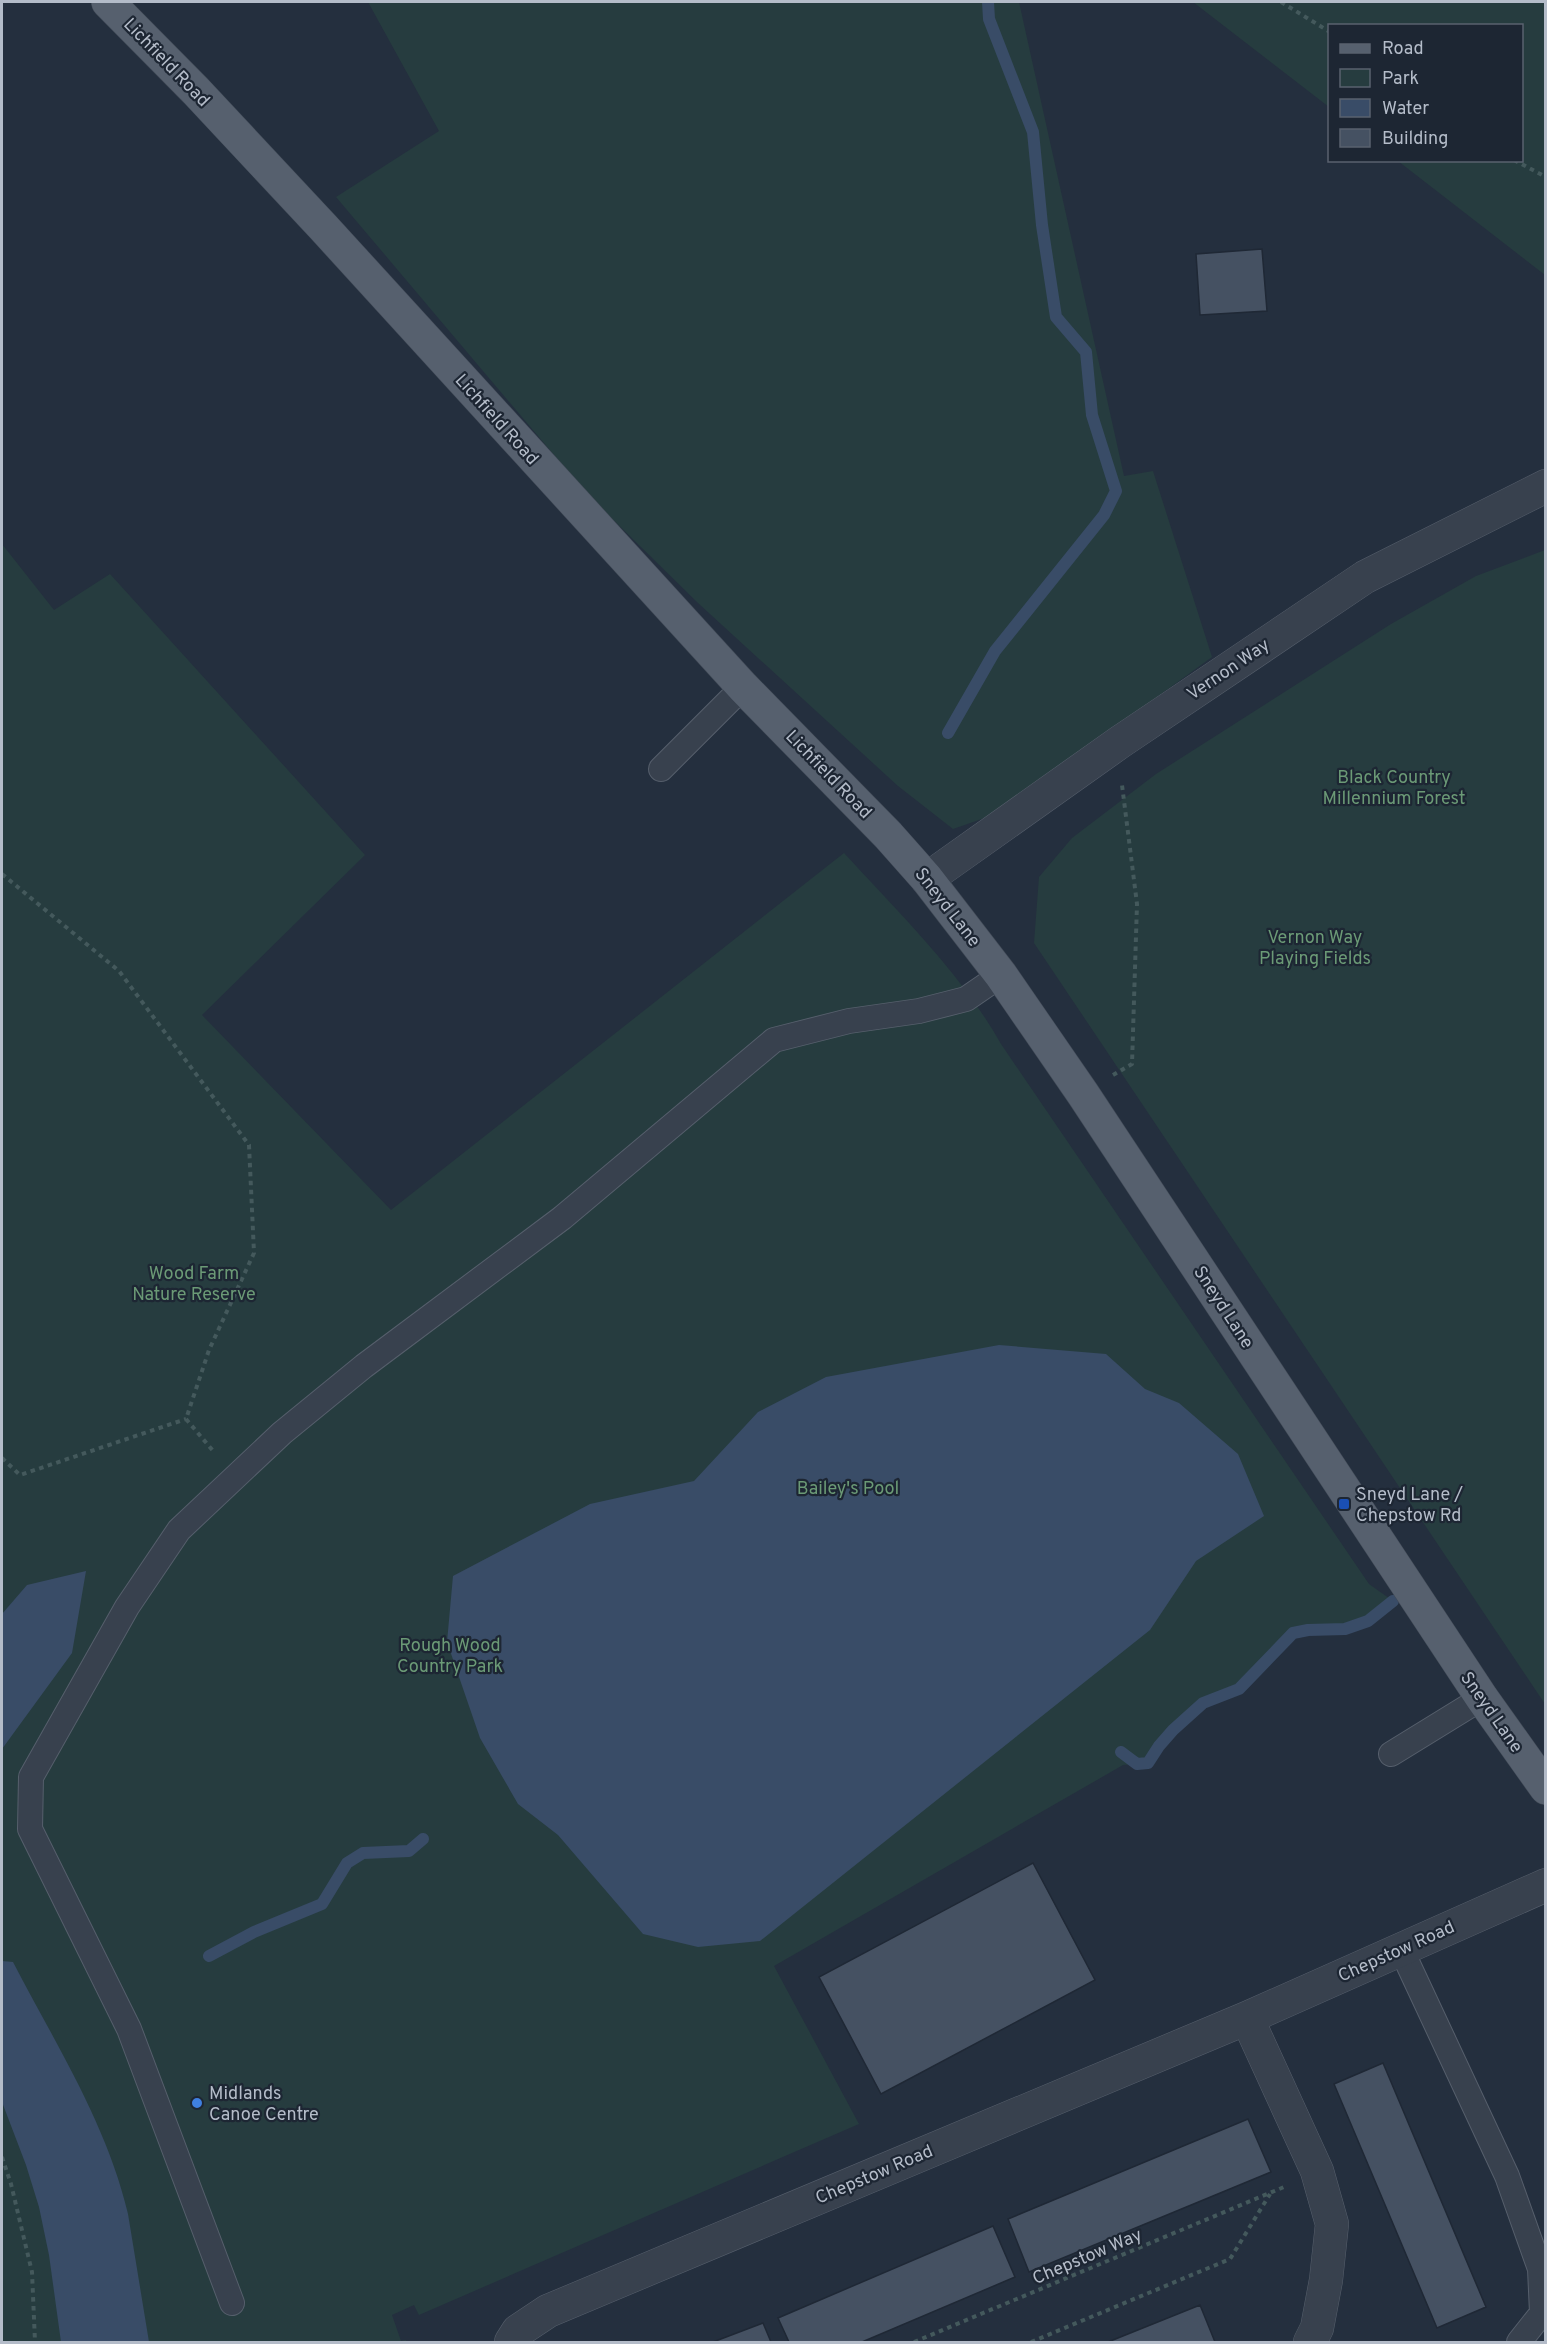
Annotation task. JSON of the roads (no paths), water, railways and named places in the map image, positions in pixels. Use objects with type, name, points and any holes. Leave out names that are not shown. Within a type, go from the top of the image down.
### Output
[{"type":"main road","name":"Lichfield Road","points":[[108,2],[196,91],[308,211],[743,687],[888,835]]},
{"type":"main road","name":"Sneyd Lane","points":[[888,835],[927,879],[1001,975],[1083,1094],[1482,1698],[1545,1788]]},
{"type":"street","name":"Vernon Way","points":[[927,879],[1120,742],[1365,577],[1545,486]]},
{"type":"street","name":"Chepstow Road","points":[[511,2343],[518,2331],[548,2311],[1247,2018],[1545,1885]]},
{"type":"street","points":[[1247,2018],[1317,2171],[1332,2224],[1317,2328],[1310,2343]]},
{"type":"lane","points":[[662,769],[743,687]]},
{"type":"lane","points":[[232,2303],[129,2029],[30,1829],[31,1777],[127,1607],[179,1530],[282,1433],[355,1373],[562,1218],[774,1040],[849,1021],[919,1011],[966,999],[1001,975]]},
{"type":"lane","points":[[1391,1754],[1482,1698]]},
{"type":"lane","points":[[1401,1949],[1507,2176],[1540,2270],[1542,2313],[1519,2343]]},
{"type":"water","points":[[999,1345],[1106,1354],[1145,1389],[1179,1403],[1238,1454],[1264,1516],[1196,1561],[1150,1630],[760,1941],[698,1947],[643,1934],[558,1835],[518,1804],[480,1738],[447,1642],[453,1576],[590,1504],[694,1481],[758,1412],[826,1377]]},
{"type":"water","points":[[86,1571],[72,1653],[2,1749],[2,1614],[27,1585]]},
{"type":"water","points":[[2,1961],[13,1962],[78,2085],[107,2148],[128,2214],[149,2342],[61,2342],[49,2255],[39,2207],[2,2102]]},
{"type":"waterway","points":[[948,733],[995,651],[1104,515],[1116,491],[1092,415],[1086,352],[1056,317],[1042,225],[1033,132],[989,19],[988,2]]},
{"type":"waterway","points":[[1121,1752],[1137,1764],[1148,1763],[1173,1730],[1203,1703],[1239,1689],[1293,1633],[1308,1630],[1345,1629],[1368,1621],[1393,1601]]},
{"type":"waterway","points":[[209,1956],[254,1932],[322,1904],[347,1863],[363,1853],[409,1851],[423,1839]]},
{"type":"place","name":"Sneyd Lane / Chepstow Rd","points":[[1344,1504]]},
{"type":"place","name":"Midlands Canoe Centre","points":[[197,2103]]},
{"type":"park label","name":"Black Country Millennium Forest","points":[[1394,787]]},
{"type":"park label","name":"Vernon Way Playing Fields","points":[[1315,947]]},
{"type":"park label","name":"Wood Farm Nature Reserve","points":[[194,1283]]},
{"type":"park label","name":"Bailey's Pool","points":[[848,1488]]},
{"type":"park label","name":"Rough Wood Country Park","points":[[450,1655]]}]
